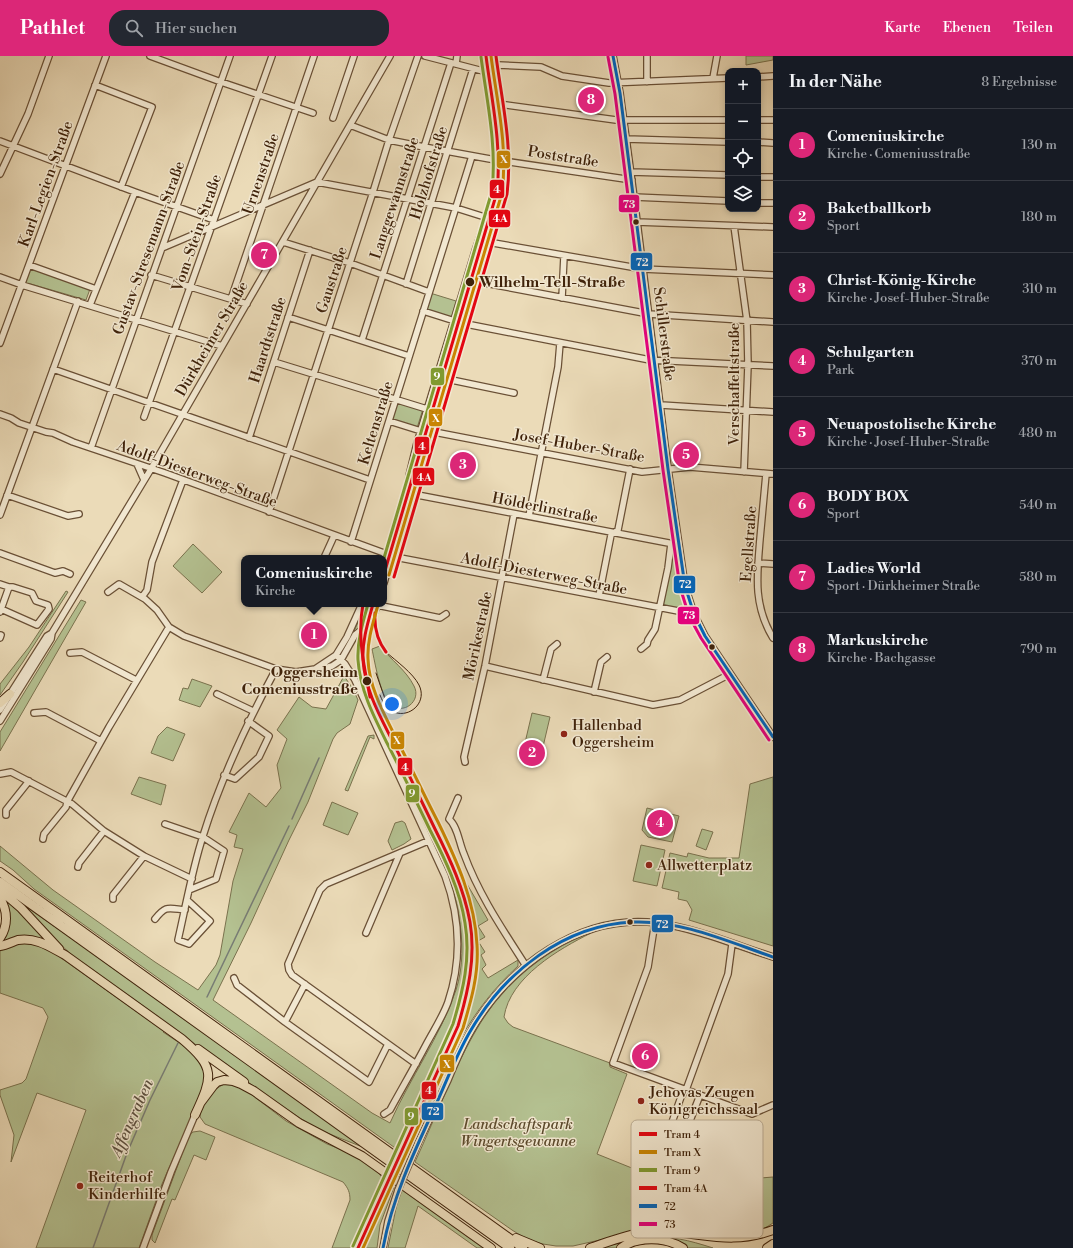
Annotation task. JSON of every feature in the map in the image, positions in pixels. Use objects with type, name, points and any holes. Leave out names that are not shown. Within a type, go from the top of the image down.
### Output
[{"type":"highway","points":[[0,703],[10,694]]},
{"type":"highway","points":[[0,872],[524,1248]]},
{"type":"highway","points":[[0,882],[510,1248]]},
{"type":"highway","points":[[0,890],[21,908],[65,955]]},
{"type":"highway","points":[[0,898],[5,908],[6,915],[5,927],[0,938]]},
{"type":"highway","points":[[0,946],[17,941],[34,940],[45,944],[65,955],[182,1039],[198,1053],[208,1070],[207,1085],[195,1115]]},
{"type":"highway","points":[[182,1039],[196,1047],[299,1123],[362,1156],[491,1248]]},
{"type":"highway","points":[[201,1102],[217,1082],[224,1080],[233,1081],[254,1091]]},
{"type":"highway","points":[[323,1136],[346,1142],[380,1160],[392,1163]]},
{"type":"highway","points":[[494,1227],[540,1248]]},
{"type":"highway","points":[[763,1236],[773,1230]]},
{"type":"highway","points":[[590,1248],[631,1236]]},
{"type":"highway","points":[[692,1238],[731,1246],[744,1244],[759,1238]]},
{"type":"highway","points":[[622,1248],[631,1243],[653,1240],[670,1241],[683,1248]]},
{"type":"highway","points":[[768,1248],[773,1244]]},
{"type":"street","points":[[0,174],[14,146],[49,56]]},
{"type":"street","name":"Karl-Legien-Straße","points":[[0,343],[106,56]]},
{"type":"street","points":[[150,56],[313,113]]},
{"type":"street","name":"Gustav-Stresemann-Straße","points":[[91,448],[135,320],[177,207],[230,56]]},
{"type":"street","name":"Vom-Stein-Straße","points":[[144,417],[272,56]]},
{"type":"street","name":"Urnenstraße","points":[[231,299],[314,56]]},
{"type":"street","points":[[333,118],[354,56]]},
{"type":"street","name":"Dürkheimer Straße","points":[[0,721],[51,639],[52,633],[151,469],[390,56]]},
{"type":"street","name":"Gaustraße","points":[[269,512],[389,140],[418,56]]},
{"type":"street","points":[[425,56],[473,69],[486,70],[498,66],[541,67],[562,76],[618,83],[725,78]]},
{"type":"street","name":"Langgewannstraße","points":[[362,340],[424,147],[457,56]]},
{"type":"street","name":"Schillerstraße","points":[[613,56],[629,139],[637,222],[668,469],[685,586],[694,614],[705,636],[773,737]]},
{"type":"street","points":[[647,56],[647,82]]},
{"type":"street","points":[[713,78],[716,56]]},
{"type":"street","name":"Holzhofstraße","points":[[406,284],[473,69]]},
{"type":"street","points":[[407,493],[409,476],[421,431],[479,241],[488,219],[498,181],[499,160],[492,103],[486,70]]},
{"type":"street","points":[[761,77],[773,76]]},
{"type":"street","points":[[95,85],[152,107],[121,187]]},
{"type":"street","points":[[492,103],[616,120],[725,120]]},
{"type":"street","points":[[761,120],[773,120]]},
{"type":"street","name":"Poststraße","points":[[350,125],[389,140],[424,147],[472,156],[632,180]]},
{"type":"street","points":[[629,139],[725,142]]},
{"type":"street","points":[[0,141],[121,187],[214,220]]},
{"type":"street","points":[[761,142],[773,143]]},
{"type":"street","name":"Keltenstraße","points":[[351,542],[472,156]]},
{"type":"street","points":[[633,172],[725,176]]},
{"type":"street","points":[[761,176],[773,177]]},
{"type":"street","points":[[162,248],[317,182],[456,208],[488,219]]},
{"type":"street","points":[[90,305],[135,192]]},
{"type":"street","points":[[634,197],[725,201]]},
{"type":"street","points":[[761,203],[773,203]]},
{"type":"street","points":[[387,572],[389,565],[387,556],[407,493],[418,467],[462,323],[485,242],[488,219]]},
{"type":"street","points":[[637,222],[773,227]]},
{"type":"street","name":"Verschaffeltstraße","points":[[734,226],[747,321],[748,365],[744,472]]},
{"type":"street","points":[[479,241],[643,269],[773,275]]},
{"type":"street","points":[[283,242],[350,263],[429,292]]},
{"type":"street","name":"Haardtstraße","points":[[249,438],[310,250]]},
{"type":"street","points":[[562,298],[564,256]]},
{"type":"street","points":[[29,265],[96,289]]},
{"type":"street","points":[[151,275],[247,304]]},
{"type":"street","points":[[0,277],[222,346]]},
{"type":"street","points":[[474,281],[649,314],[773,322]]},
{"type":"street","points":[[0,515],[78,301]]},
{"type":"street","points":[[423,311],[462,323],[655,360],[773,366]]},
{"type":"street","points":[[288,317],[409,356]]},
{"type":"street","points":[[529,516],[558,367],[560,343]]},
{"type":"street","points":[[274,362],[435,412]]},
{"type":"street","points":[[53,369],[370,480]]},
{"type":"street","points":[[437,377],[514,392]]},
{"type":"street","points":[[661,405],[773,412]]},
{"type":"street","name":"Adolf-Diesterweg-Straße","points":[[0,414],[31,427],[53,433],[183,480],[384,555]]},
{"type":"street","name":"Josef-Huber-Straße","points":[[389,421],[421,431],[429,431],[642,472],[690,467],[773,474]]},
{"type":"street","points":[[137,464],[144,480]]},
{"type":"street","points":[[599,596],[611,535],[618,530],[630,469]]},
{"type":"street","name":"Egellstraße","points":[[766,474],[757,579],[758,597],[766,626],[773,638]]},
{"type":"street","points":[[142,597],[147,590],[152,562],[183,480]]},
{"type":"street","name":"Hölderlinstraße","points":[[407,493],[679,545]]},
{"type":"street","points":[[7,495],[68,516],[78,514]]},
{"type":"street","name":"Mörikestraße","points":[[464,762],[485,666],[514,514]]},
{"type":"street","points":[[325,555],[334,536]]},
{"type":"street","points":[[641,649],[647,644],[655,629],[668,568],[671,544]]},
{"type":"street","points":[[0,553],[56,573],[63,571],[70,574]]},
{"type":"street","name":"Adolf-Diesterweg-Straße","points":[[387,556],[694,614]]},
{"type":"street","points":[[758,563],[773,564]]},
{"type":"street","points":[[0,584],[32,593],[36,601],[48,606],[49,609],[37,625],[1,611],[9,587]]},
{"type":"street","points":[[108,592],[119,584],[142,597],[157,610],[169,627],[184,636],[276,669],[296,672],[315,669],[318,670],[332,666],[355,635],[370,623],[377,607]]},
{"type":"street","points":[[338,658],[361,607]]},
{"type":"street","points":[[387,607],[440,618],[446,614]]},
{"type":"street","points":[[43,839],[44,834],[66,807],[67,802],[101,741],[169,627]]},
{"type":"street","name":"Dürkheimer Straße","points":[[0,710],[46,636],[52,633]]},
{"type":"street","points":[[543,680],[551,649],[556,644]]},
{"type":"street","points":[[70,653],[82,652],[136,680]]},
{"type":"street","points":[[594,692],[601,662],[607,656]]},
{"type":"street","points":[[338,658],[355,680],[445,876],[454,905],[456,923],[457,959],[454,981],[447,1003],[416,1064],[390,1110],[384,1114]]},
{"type":"street","points":[[485,666],[653,705],[680,700],[730,674]]},
{"type":"street","points":[[187,900],[210,921],[189,944],[178,940],[189,890],[203,837],[224,776],[248,721],[276,669]]},
{"type":"street","points":[[217,694],[253,711]]},
{"type":"street","points":[[34,713],[46,712],[101,741]]},
{"type":"street","points":[[224,776],[235,779],[259,757],[269,736],[248,721]]},
{"type":"street","points":[[0,774],[11,772],[72,804],[104,831],[144,856],[192,879]]},
{"type":"street","points":[[6,815],[6,810],[29,781]]},
{"type":"street","points":[[458,798],[449,818],[454,823],[478,889],[526,966]]},
{"type":"street","points":[[164,824],[203,837],[224,851],[216,879],[189,890]]},
{"type":"street","points":[[78,867],[79,863],[104,831]]},
{"type":"street","points":[[416,1064],[292,975],[288,964],[320,890],[326,884],[428,840]]},
{"type":"street","points":[[366,933],[400,852]]},
{"type":"street","points":[[113,899],[113,895],[144,856]]},
{"type":"street","points":[[155,919],[163,909],[170,908],[185,910]]},
{"type":"street","points":[[383,1248],[390,1216],[398,1190],[418,1143],[471,1030],[494,997],[526,966],[572,936],[590,929],[618,923],[633,922],[655,922],[682,928],[773,957]]},
{"type":"street","points":[[655,922],[648,967],[636,1004],[613,1063],[752,1114],[773,1105]]},
{"type":"street","points":[[673,1120],[681,1098],[686,1090],[728,974],[732,944]]},
{"type":"street","points":[[234,978],[237,985],[285,1022],[369,1082],[388,1044]]},
{"type":"street","points":[[285,1022],[305,984]]},
{"type":"street","points":[[690,1120],[700,1095]]},
{"type":"street","points":[[143,1248],[171,1172],[195,1115]]},
{"type":"green space","points":[[746,56],[773,56],[773,60],[746,65]]},
{"type":"green space","points":[[30,267],[90,289],[86,300],[24,282]]},
{"type":"green space","points":[[430,293],[456,301],[451,318],[425,310]]},
{"type":"green space","points":[[397,402],[423,409],[417,428],[391,420]]},
{"type":"green space","points":[[193,544],[222,572],[202,593],[173,566]]},
{"type":"green space","points":[[673,545],[677,546],[692,612],[662,607]]},
{"type":"green space","points":[[66,591],[68,592],[0,695],[0,684],[29,647]]},
{"type":"green space","points":[[81,600],[86,602],[0,751],[0,732]]},
{"type":"green space","points":[[365,607],[371,607],[366,624],[350,637],[352,631],[355,629]]},
{"type":"green space","points":[[380,646],[403,670],[414,686],[416,692],[415,697],[410,705],[405,708],[395,707],[390,704],[383,693],[378,678],[372,649]]},
{"type":"green space","points":[[344,676],[353,689],[358,700],[350,724],[337,733],[333,739],[308,802],[213,1000],[372,1113],[390,1123],[442,1024],[456,990],[460,972],[462,953],[459,914],[449,876],[435,842],[437,838],[453,872],[465,908],[469,933],[469,971],[461,1007],[448,1042],[421,1104],[398,1150],[34,889],[13,870],[0,861],[0,846],[53,890],[155,962],[198,990],[216,965],[220,955],[233,881],[243,849],[234,847],[237,835],[229,832],[249,793],[266,807],[281,788],[277,765],[287,739],[277,730],[299,697],[312,707],[326,709]]},
{"type":"green space","points":[[192,679],[212,686],[200,707],[179,700],[183,688],[188,689]]},
{"type":"green space","points":[[532,713],[550,717],[542,751],[539,750],[538,755],[533,758],[527,756],[527,748],[524,747]]},
{"type":"green space","points":[[167,727],[185,734],[173,761],[151,753],[158,736]]},
{"type":"green space","points":[[374,735],[374,739],[370,737],[348,791],[345,790],[368,736]]},
{"type":"green space","points":[[139,777],[166,785],[161,805],[131,794]]},
{"type":"green space","points":[[773,777],[773,946],[689,920],[692,910],[687,901],[678,899],[679,892],[662,888],[670,853],[687,857],[688,853],[709,858],[739,858],[750,784]]},
{"type":"green space","points":[[332,802],[358,813],[348,835],[323,825]]},
{"type":"green space","points":[[647,808],[679,816],[672,842],[648,837],[642,830]]},
{"type":"green space","points":[[402,821],[405,823],[411,839],[392,850],[388,841],[395,823]]},
{"type":"green space","points":[[702,829],[713,832],[706,850],[696,846]]},
{"type":"green space","name":"Allwetterplatz","points":[[641,845],[665,850],[657,886],[633,881]]},
{"type":"green space","points":[[464,879],[488,920],[478,926],[485,937],[478,941],[474,912]]},
{"type":"green space","points":[[2,897],[15,906],[50,942],[3,942]]},
{"type":"green space","points":[[18,901],[203,1030],[365,1148],[309,1124],[273,1100],[75,958],[44,929]]},
{"type":"green space","name":"Landschaftspark Wingertsgewanne","points":[[591,933],[551,956],[526,977],[516,989],[508,1003],[504,1017],[513,1027],[610,1063],[610,1067],[627,1074],[597,1154],[631,1168],[631,1233],[573,1246],[556,1246],[528,1240],[415,1162],[466,1049],[476,1031],[499,997],[529,968],[558,947]]},
{"type":"green space","points":[[478,941],[485,952],[481,955],[486,965],[482,969],[488,978],[518,960],[518,966],[486,1000],[461,1038],[414,1140],[420,1122],[463,1025],[475,985]]},
{"type":"green space","points":[[22,943],[47,948],[164,1031],[163,1032],[196,1054],[207,1073],[204,1089],[162,1184],[139,1248],[36,1248],[86,1110],[37,1093],[11,1162],[14,1135],[0,1095],[0,1090],[22,1083],[26,1079],[48,1017],[43,1008],[0,993],[0,951],[12,945]]},
{"type":"green space","points":[[226,1083],[239,1085],[286,1121],[327,1144],[353,1154],[376,1170],[385,1181],[355,1248],[332,1248],[350,1200],[350,1195],[343,1182],[205,1124],[200,1117],[201,1111],[210,1092]]},
{"type":"green space","points":[[200,1131],[215,1137],[206,1160],[194,1155],[175,1200],[172,1199],[155,1243],[152,1240],[152,1235],[189,1135],[193,1132]]},
{"type":"green space","name":"Landschaftspark Wingertsgewanne","points":[[773,1177],[773,1223],[763,1229],[763,1178]]},
{"type":"green space","points":[[392,1186],[394,1187],[380,1225],[377,1248],[364,1248]]},
{"type":"green space","points":[[403,1188],[485,1248],[477,1248],[418,1206],[405,1248],[388,1248],[397,1203]]},
{"type":"green space","points":[[642,1238],[672,1238],[713,1248],[688,1248],[672,1239],[618,1248],[598,1248]]},
{"type":"waterway","name":"Affengraben","points":[[292,819],[319,758]]},
{"type":"waterway","name":"Affengraben","points":[[207,997],[289,826]]},
{"type":"waterway","name":"Affengraben","points":[[93,1248],[127,1153],[150,1100],[178,1043]]},
{"type":"tram line","name":"4","points":[[387,564],[497,192],[497,141],[486,56]]},
{"type":"tram line","name":"X","points":[[389,575],[502,193],[504,158],[503,141],[491,56]]},
{"type":"tram line","name":"4A","points":[[394,577],[507,194],[509,159],[508,142],[496,56]]},
{"type":"tram line","name":"9","points":[[385,555],[492,191],[492,140],[481,57]]},
{"type":"tram line","name":"4A","points":[[362,607],[361,639],[370,697]]},
{"type":"tram line","name":"9","points":[[353,1246],[453,1024],[463,987],[467,949],[467,936],[463,911],[456,887],[441,852],[377,723],[365,693],[359,671],[358,646],[367,607]]},
{"type":"tram line","name":"4","points":[[358,1248],[458,1026],[468,988],[472,949],[470,922],[456,874],[441,840],[378,713],[367,682],[364,671],[363,646],[372,607]]},
{"type":"tram line","name":"X","points":[[363,1248],[463,1028],[474,987],[477,966],[476,929],[464,882],[452,851],[384,715],[375,693],[369,671],[368,646],[377,607]]},
{"type":"tram line","name":"4","points":[[375,613],[377,634],[380,643],[386,652]]},
{"type":"tram line","points":[[380,695],[386,706],[393,712],[401,714],[415,708],[420,702],[421,694],[419,685],[413,676],[386,652]]},
{"type":"tram line","points":[[376,673],[385,699]]},
{"type":"transit line","name":"72","points":[[613,56],[620,93],[668,469],[685,586],[694,614],[705,636],[773,737]]},
{"type":"transit line","name":"73","points":[[608,57],[615,94],[663,470],[680,587],[689,616],[701,638],[769,740]]},
{"type":"transit line","name":"72","points":[[383,1248],[392,1212],[404,1177],[451,1069],[471,1030],[501,989],[519,971],[539,955],[560,942],[583,932],[608,925],[633,922],[651,922],[687,928],[773,957]]},
{"type":"place","name":"Markuskirche","points":[[591,100]]},
{"type":"place","name":"Ladies World","points":[[264,255]]},
{"type":"place","name":"Wilhelm-Tell-Straße","points":[[470,282]]},
{"type":"place","name":"Neuapostolische Kirche","points":[[686,455]]},
{"type":"place","name":"Christ-König-Kirche","points":[[463,465]]},
{"type":"place","name":"Comeniuskirche","points":[[314,635]]},
{"type":"place","name":"Oggersheim Comeniusstraße","points":[[367,681]]},
{"type":"place","name":"Hallenbad Oggersheim","points":[[564,734]]},
{"type":"place","name":"Baketballkorb","points":[[532,753]]},
{"type":"place","name":"Schulgarten","points":[[660,823]]},
{"type":"place","name":"Allwetterplatz","points":[[649,865]]},
{"type":"place","name":"BODY BOX","points":[[645,1056]]},
{"type":"place","name":"Jehovas Zeugen Königreichssaal","points":[[641,1101]]},
{"type":"place","name":"Reiterhof Kinderhilfe","points":[[80,1186]]}]
